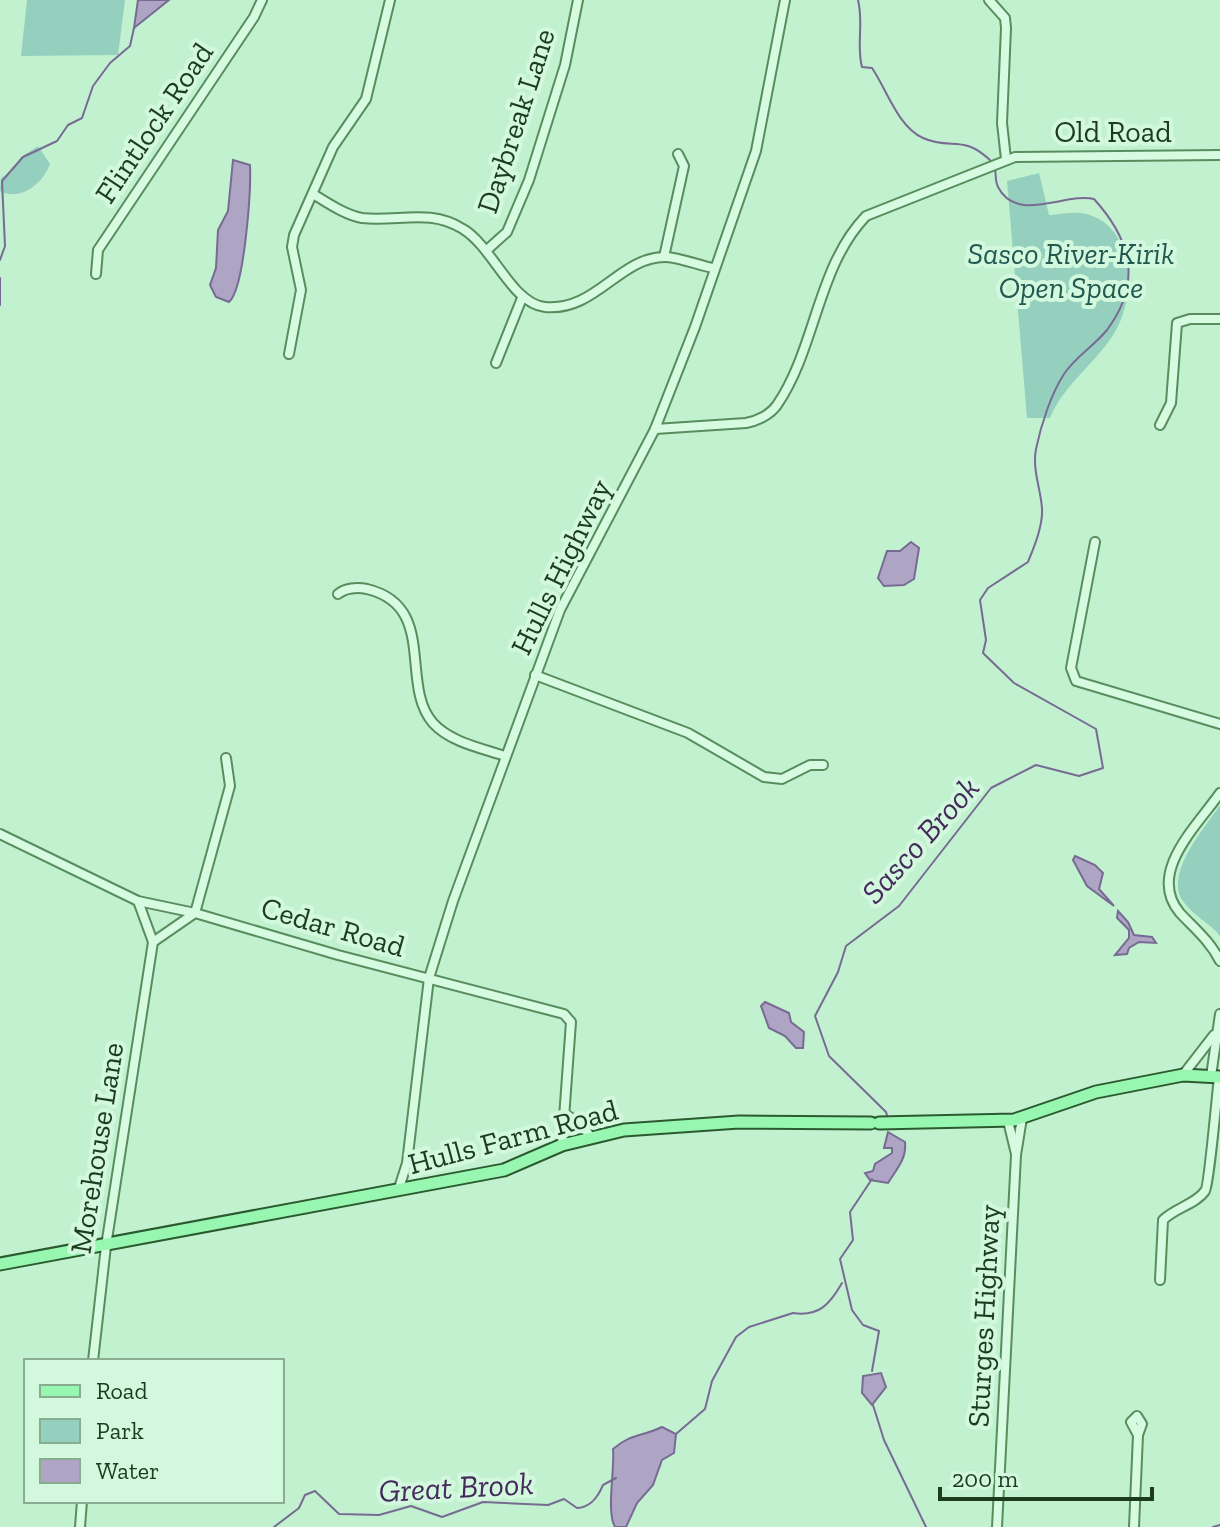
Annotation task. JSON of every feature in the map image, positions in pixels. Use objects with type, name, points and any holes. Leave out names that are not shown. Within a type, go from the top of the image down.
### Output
[{"type":"main road","name":"Hulls Farm Road","points":[[0,1264],[504,1170],[562,1145],[624,1130],[739,1122],[1003,1122],[1096,1092],[1183,1075],[1217,1077]]},
{"type":"street","name":"Flintlock Road","points":[[96,274],[98,250],[254,17],[262,0]]},
{"type":"street","points":[[289,354],[301,290],[292,247],[294,235],[333,147],[366,99],[390,0]]},
{"type":"street","name":"Daybreak Lane","points":[[488,249],[507,232],[529,180],[565,65],[578,0]]},
{"type":"street","name":"Hulls Highway","points":[[398,1191],[407,1163],[429,978],[505,756],[560,610],[655,429],[756,151],[785,0]]},
{"type":"street","points":[[989,0],[1005,18],[1006,28],[998,164]]},
{"type":"street","points":[[664,257],[684,166],[678,154]]},
{"type":"street","name":"Old Road","points":[[655,429],[757,421],[776,407],[824,290],[856,226],[866,216],[998,164],[1043,155],[1220,155]]},
{"type":"street","points":[[313,194],[362,218],[432,215],[463,229],[488,249],[522,298],[542,307],[575,306],[634,266],[664,257],[713,268]]},
{"type":"street","points":[[496,363],[522,298]]},
{"type":"street","points":[[1160,425],[1171,403],[1177,323],[1190,319],[1220,319]]},
{"type":"street","points":[[1095,542],[1071,668],[1076,681],[1085,687],[1220,724]]},
{"type":"street","points":[[338,594],[361,588],[396,603],[409,621],[423,706],[431,721],[445,733],[505,756]]},
{"type":"street","points":[[535,675],[688,733],[764,777],[782,779],[810,765],[823,765]]},
{"type":"street","points":[[153,942],[195,913],[230,786],[226,758]]},
{"type":"street","points":[[1220,793],[1171,865],[1166,883],[1171,901],[1207,939],[1220,961]]},
{"type":"street","name":"Cedar Road","points":[[1,836],[138,901],[195,913],[564,1014],[571,1022],[562,1145]]},
{"type":"street","name":"Morehouse Lane","points":[[93,1359],[106,1246],[153,942],[138,901]]},
{"type":"street","points":[[1160,1280],[1163,1220],[1204,1193],[1209,1184],[1220,1014]]},
{"type":"street","points":[[1183,1075],[1217,1031]]},
{"type":"street","points":[[565,1114],[581,1124],[590,1136]]},
{"type":"street","name":"Sturges Highway","points":[[997,1527],[1016,1155],[1022,1118]]},
{"type":"street","name":"Sturges Highway","points":[[1003,1122],[1016,1155]]},
{"type":"street","name":"Hulls Highway","points":[[407,1163],[412,1188]]},
{"type":"street","points":[[1134,1527],[1138,1435]]},
{"type":"street","points":[[80,1527],[82,1503]]},
{"type":"green space","points":[[27,0],[125,0],[118,55],[21,56]]},
{"type":"green space","points":[[38,146],[50,164],[37,184],[16,194],[0,191],[1,178],[11,172],[21,157]]},
{"type":"green space","name":"Sasco River-Kirik Open Space","points":[[1039,173],[1049,215],[1086,214],[1101,220],[1121,244],[1128,276],[1124,309],[1112,337],[1065,393],[1050,418],[1027,418],[1007,181]]},
{"type":"green space","points":[[1220,805],[1220,936],[1183,901],[1179,877],[1189,851]]},
{"type":"water","points":[[138,0],[169,0],[134,28]]},
{"type":"water","points":[[233,160],[250,165],[250,177],[243,259],[235,293],[229,302],[216,297],[210,285],[216,268],[218,230],[228,211]]},
{"type":"water","points":[[911,542],[919,548],[914,579],[904,585],[884,586],[878,578],[887,551],[900,551]]},
{"type":"water","points":[[1075,856],[1095,865],[1103,873],[1099,889],[1114,906],[1087,886],[1073,860]]},
{"type":"water","points":[[1118,911],[1134,935],[1152,937],[1156,943],[1139,942],[1129,948],[1127,954],[1115,955],[1129,938],[1129,930],[1117,918]]},
{"type":"water","points":[[765,1002],[789,1013],[791,1022],[804,1032],[803,1048],[796,1048],[785,1036],[769,1028],[761,1006]]},
{"type":"water","points":[[888,1132],[905,1142],[903,1159],[888,1183],[870,1180],[865,1173],[873,1171],[875,1164],[892,1153],[892,1148],[884,1148]]},
{"type":"water","points":[[881,1373],[886,1387],[872,1405],[862,1393],[863,1376]]},
{"type":"water","points":[[662,1427],[676,1434],[674,1453],[662,1460],[653,1485],[637,1503],[626,1527],[615,1527],[611,1511],[613,1449],[631,1438]]},
{"type":"waterway","name":"Sasco Brook","points":[[858,0],[862,67],[872,68],[907,126],[933,142],[973,148],[992,162]]},
{"type":"waterway","points":[[0,260],[5,246],[2,181],[23,157],[57,141],[68,125],[82,118],[93,86],[110,63],[130,46],[134,28]]},
{"type":"waterway","name":"Sasco Brook","points":[[888,1119],[886,1112],[829,1056],[815,1016],[838,972],[846,946],[899,906],[991,788],[1036,765],[1079,776],[1103,768],[1096,729],[1014,683],[983,653],[986,640],[980,600],[988,588],[1028,562],[1042,516],[1035,457],[1044,420],[1064,374],[1107,330],[1118,313],[1125,296],[1128,263],[1117,231],[1094,199],[1017,204],[1006,198],[998,187],[995,168]]},
{"type":"waterway","points":[[0,278],[0,305]]},
{"type":"waterway","name":"Sasco Brook","points":[[872,1179],[850,1212],[853,1240],[840,1259],[852,1310],[863,1325],[879,1331],[872,1371]]},
{"type":"waterway","name":"Great Brook","points":[[676,1434],[705,1409],[712,1381],[736,1337],[749,1327],[793,1313],[817,1311],[828,1303],[842,1283]]},
{"type":"waterway","name":"Sasco Brook","points":[[873,1405],[884,1440],[926,1527]]},
{"type":"waterway","name":"Great Brook","points":[[274,1527],[299,1508],[305,1495],[315,1491],[339,1514],[379,1515],[411,1506],[442,1517],[483,1502],[548,1505],[564,1499],[577,1508],[582,1507],[593,1501],[603,1485],[616,1478]]},
{"type":"waterway","points":[[1213,1527],[1220,1525]]}]
